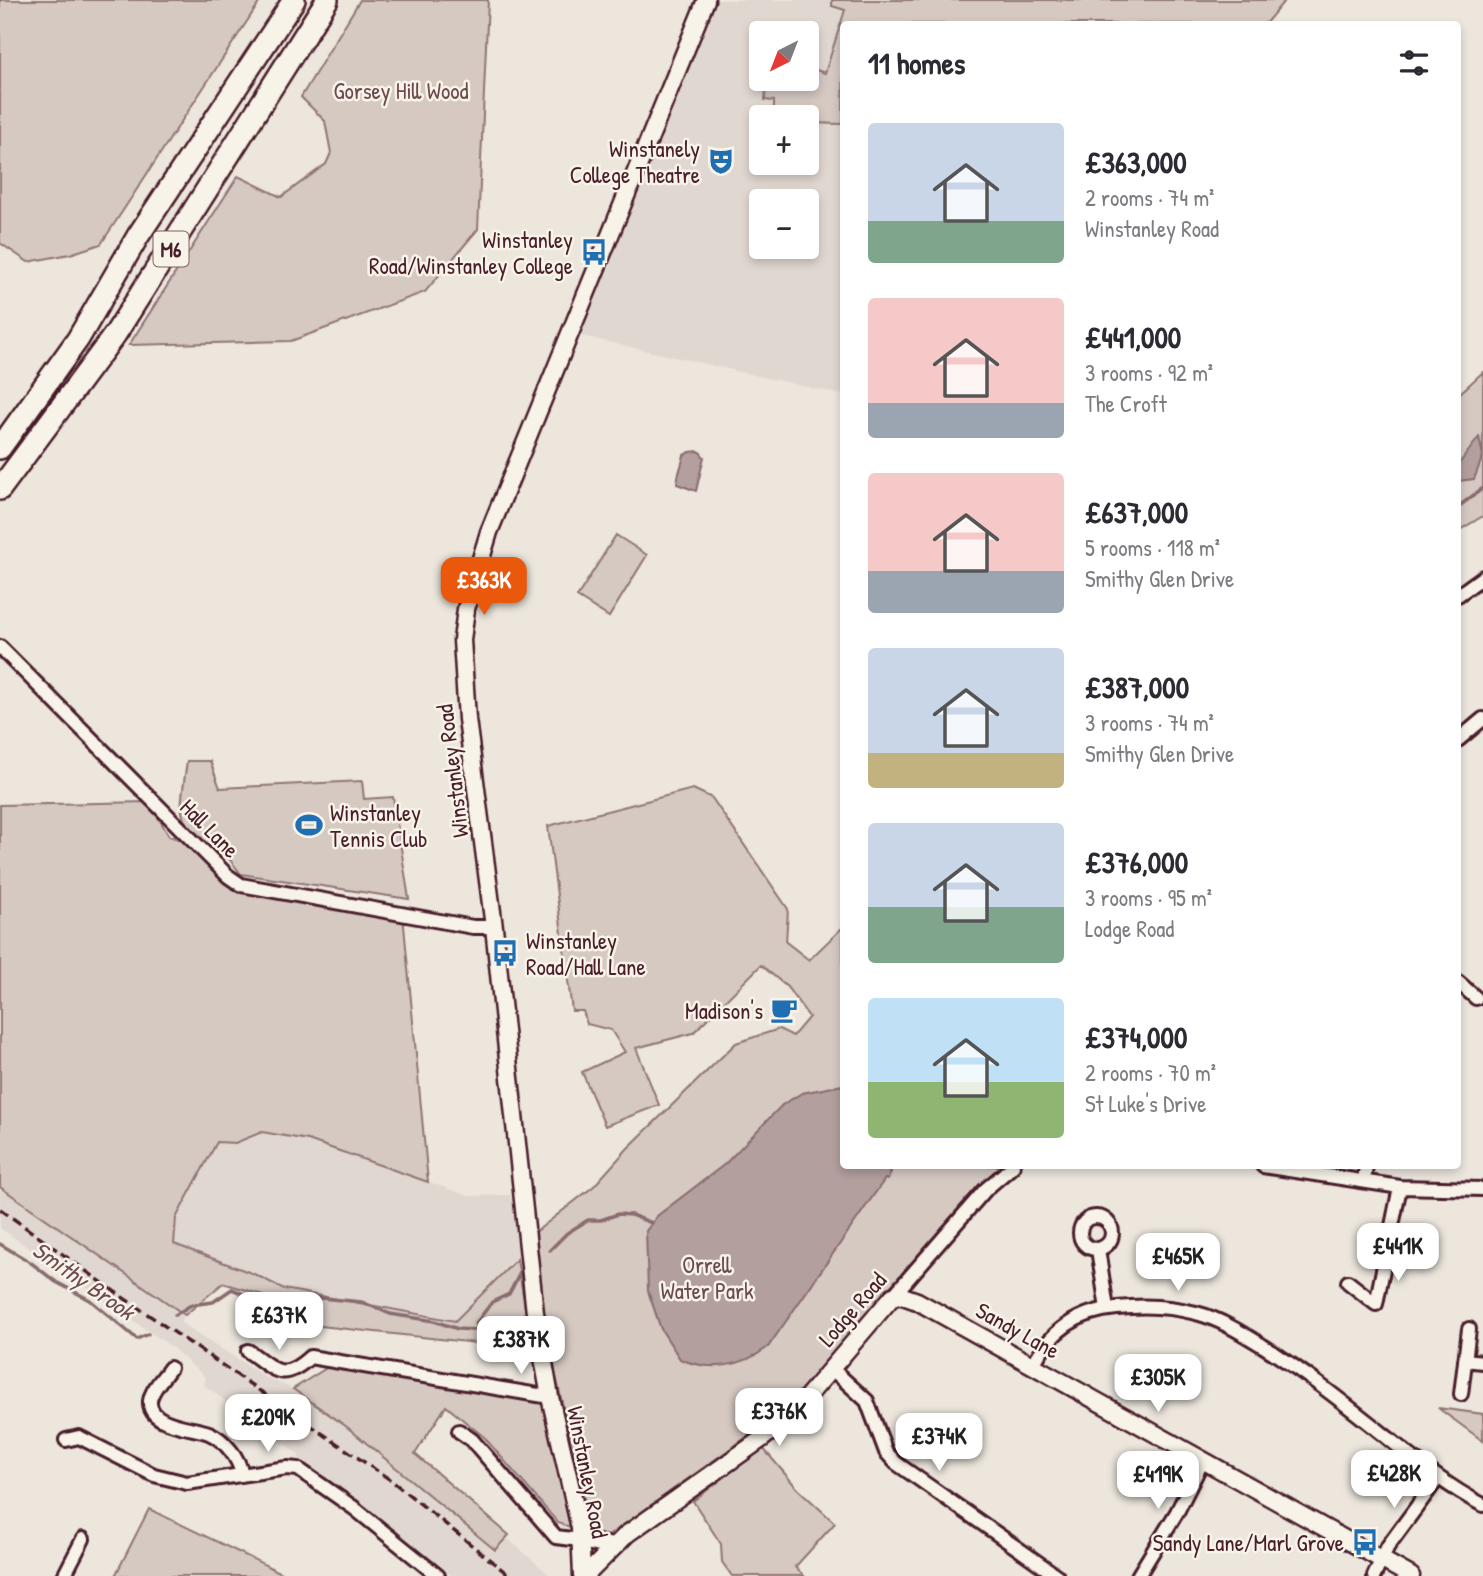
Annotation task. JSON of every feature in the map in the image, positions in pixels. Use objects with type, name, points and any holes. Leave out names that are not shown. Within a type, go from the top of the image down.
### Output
[{"type":"highway","name":"M6","points":[[0,447],[78,340],[138,236],[294,0]]},
{"type":"highway","name":"M6","points":[[0,489],[116,333],[327,0]]},
{"type":"street","name":"Winstanley Road","points":[[584,1576],[580,1528],[550,1397],[535,1313],[494,927],[467,719],[462,639],[466,609],[482,553],[504,494],[706,0]]},
{"type":"street","points":[[1461,593],[1483,576]]},
{"type":"street","name":"Hall Lane","points":[[0,647],[228,876],[240,884],[449,923],[494,927]]},
{"type":"street","points":[[1461,737],[1483,719]]},
{"type":"street","points":[[1461,985],[1476,998]]},
{"type":"street","name":"Lodge Road","points":[[584,1576],[612,1547],[639,1525],[763,1438],[796,1410],[986,1189],[1009,1169]]},
{"type":"street","points":[[1278,1169],[1401,1187],[1483,1189]]},
{"type":"street","points":[[1364,1181],[1366,1169]]},
{"type":"street","points":[[1376,1304],[1401,1187]]},
{"type":"street","points":[[1098,1249],[1107,1309]]},
{"type":"street","points":[[1348,1282],[1387,1313]]},
{"type":"street","name":"Sandy Lane","points":[[894,1296],[917,1301],[1411,1576]]},
{"type":"street","points":[[1033,1365],[1046,1342],[1061,1328],[1081,1316],[1107,1309],[1156,1306],[1196,1313],[1231,1326],[1283,1358],[1331,1392],[1437,1478],[1483,1505]]},
{"type":"street","points":[[1461,1394],[1469,1329]]},
{"type":"street","points":[[248,1352],[277,1371],[288,1373],[310,1357],[550,1397]]},
{"type":"street","points":[[1465,1360],[1483,1363]]},
{"type":"street","points":[[170,1368],[151,1396],[150,1406],[153,1412],[175,1425],[212,1435],[232,1452],[242,1475]]},
{"type":"street","points":[[832,1369],[867,1401],[886,1452],[896,1463],[1056,1576]]},
{"type":"street","points":[[459,1431],[481,1443],[556,1537],[612,1547]]},
{"type":"street","points":[[66,1440],[79,1437],[154,1475],[187,1483],[287,1468],[298,1469],[354,1508],[438,1576]]},
{"type":"street","points":[[1138,1576],[1177,1512],[1203,1460]]},
{"type":"street","points":[[1374,1576],[1388,1546],[1437,1478]]},
{"type":"street","points":[[64,1576],[83,1539]]},
{"type":"shaded area","points":[[712,0],[1285,0],[1268,21],[840,21],[840,394],[573,334]]},
{"type":"shaded area","points":[[1479,437],[1483,456],[1474,479],[1461,481],[1461,461]]},
{"type":"shaded area","points":[[699,451],[704,457],[696,491],[677,484],[684,455]]},
{"type":"shaded area","points":[[840,1086],[840,1169],[889,1169],[888,1180],[885,1179],[768,1347],[748,1359],[726,1365],[703,1365],[680,1359],[661,1329],[648,1291],[646,1231],[657,1216],[725,1164],[782,1105],[802,1093]]},
{"type":"shaded area","points":[[262,1131],[308,1140],[469,1196],[511,1195],[524,1247],[517,1259],[455,1321],[284,1289],[254,1274],[174,1244],[176,1218],[216,1142],[235,1143]]},
{"type":"shaded area","points":[[0,1187],[185,1315],[180,1322],[265,1377],[293,1389],[509,1535],[507,1538],[551,1576],[452,1576],[300,1460],[298,1454],[204,1385],[206,1378],[173,1348],[0,1228]]},
{"type":"green space","points":[[0,0],[261,0],[101,244],[70,254],[28,262],[0,243]]},
{"type":"green space","name":"Gorsey Hill Wood","points":[[360,0],[488,0],[478,229],[425,292],[291,341],[129,345],[238,176],[281,197],[326,164],[331,153],[325,121],[301,97]]},
{"type":"green space","points":[[832,0],[1285,0],[1268,21],[842,21],[845,10],[832,6]]},
{"type":"green space","points":[[840,26],[840,124],[819,123],[819,105],[774,105],[774,101],[765,100],[766,91],[819,91],[819,71],[825,73]]},
{"type":"green space","points":[[1483,372],[1483,516],[1461,529],[1461,392]]},
{"type":"green space","points":[[616,535],[647,555],[609,617],[577,597]]},
{"type":"green space","name":"Winstanley Tennis Club","points":[[187,761],[210,761],[220,788],[362,781],[364,799],[393,797],[409,899],[241,874],[223,851],[216,859],[186,825],[183,816],[182,795]]},
{"type":"green space","name":"Orrell Water Park","points":[[693,789],[712,798],[788,909],[786,942],[809,960],[840,930],[840,1169],[998,1169],[970,1195],[792,1401],[759,1428],[608,1536],[598,1535],[591,1529],[538,1298],[533,1234],[594,1186],[628,1148],[736,1043],[779,1029],[793,1036],[809,1017],[787,987],[761,965],[693,1033],[636,1048],[659,1105],[605,1126],[582,1072],[625,1052],[611,1030],[587,1024],[583,1011],[572,1011],[548,826]]},
{"type":"green space","points":[[149,802],[169,836],[190,843],[242,890],[403,915],[428,1182],[308,1140],[262,1132],[235,1143],[217,1142],[176,1218],[174,1244],[254,1274],[284,1289],[455,1321],[517,1259],[532,1349],[311,1325],[259,1294],[223,1283],[185,1315],[0,1187],[0,805]]},
{"type":"green space","points":[[328,1367],[542,1402],[570,1527],[558,1523],[484,1437],[446,1406],[415,1454],[509,1535],[495,1550],[347,1427],[293,1389]]},
{"type":"green space","points":[[1438,1408],[1483,1414],[1483,1441]]},
{"type":"green space","points":[[763,1448],[797,1488],[835,1523],[795,1567],[804,1576],[732,1576],[722,1562],[721,1544],[693,1501]]},
{"type":"green space","points":[[149,1509],[288,1576],[115,1576]]},
{"type":"waterway","points":[[1461,505],[1483,488]]},
{"type":"waterway","name":"Smithy Brook","points":[[550,1250],[567,1233],[588,1220],[601,1220],[618,1214],[631,1215],[652,1223]]},
{"type":"waterway","name":"Smithy Brook","points":[[0,1244],[56,1282],[90,1300],[137,1339],[148,1334]]},
{"type":"waterway","name":"Smithy Brook","points":[[175,1315],[191,1305],[213,1302],[232,1289],[271,1303],[286,1320],[303,1326],[313,1318],[314,1306],[311,1297],[362,1302],[390,1314],[434,1321],[458,1329],[476,1330],[476,1323],[492,1302],[509,1294],[523,1267]]},
{"type":"railway","points":[[0,1209],[118,1294],[392,1481],[510,1576]]},
{"type":"place","name":"Winstanely College Theatre","points":[[721,161]]},
{"type":"place","name":"Winstanley Road/Winstanley College","points":[[594,252]]},
{"type":"place","name":"Winstanley Tennis Club","points":[[309,825]]},
{"type":"place","name":"Winstanley Road/Hall Lane","points":[[505,953]]},
{"type":"place","name":"Madison's","points":[[784,1010]]},
{"type":"place","name":"Sandy Lane/Marl Grove","points":[[1365,1542]]}]
